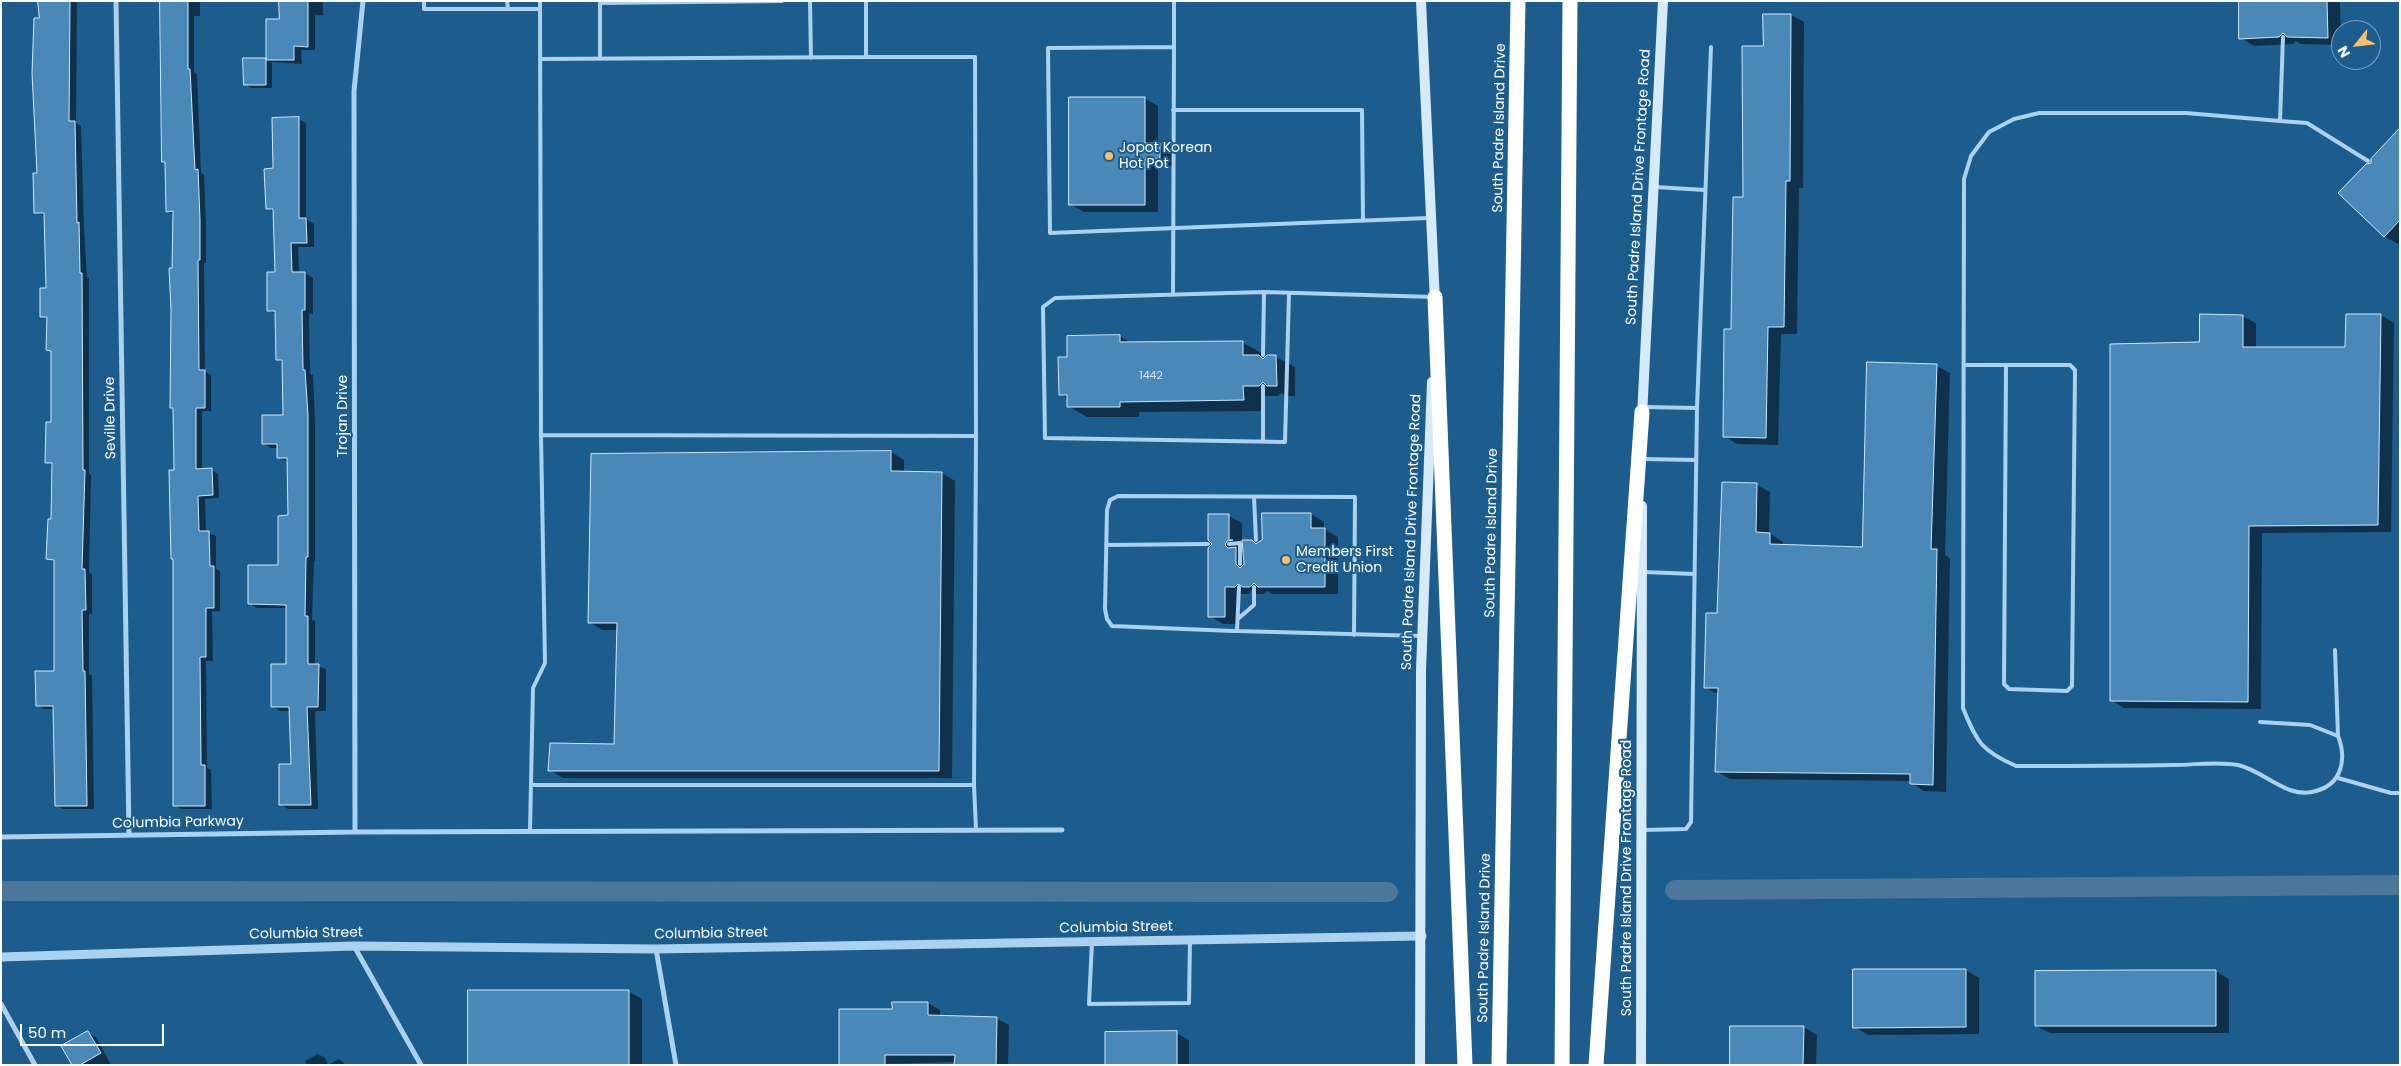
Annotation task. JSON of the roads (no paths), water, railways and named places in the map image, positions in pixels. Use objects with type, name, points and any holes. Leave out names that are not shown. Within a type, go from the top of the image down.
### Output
[{"type":"highway","name":"South Padre Island Drive","points":[[1499,1065],[1518,1]]},
{"type":"highway","points":[[1562,1065],[1570,1]]},
{"type":"highway","points":[[1435,297],[1465,1065]]},
{"type":"highway","points":[[1596,1065],[1642,410]]},
{"type":"main road","name":"South Padre Island Drive Frontage Road","points":[[1420,1065],[1422,636],[1435,297],[1421,1]]},
{"type":"main road","name":"South Padre Island Drive Frontage Road","points":[[1641,1065],[1642,410],[1663,1]]},
{"type":"street","name":"Seville Drive","points":[[116,1],[129,835]]},
{"type":"street","name":"Trojan Drive","points":[[355,832],[354,91],[363,1]]},
{"type":"street","name":"Columbia Parkway","points":[[1,837],[355,832],[1062,830]]},
{"type":"street","name":"Columbia Street","points":[[1,957],[354,946],[656,949],[1422,936]]},
{"type":"street","points":[[354,946],[421,1065]]},
{"type":"street","points":[[656,949],[676,1065]]},
{"type":"street","points":[[1,1004],[35,1065]]},
{"type":"lane","points":[[424,1],[424,9],[540,9]]},
{"type":"lane","points":[[507,1],[508,9]]},
{"type":"lane","points":[[530,831],[533,688],[544,663],[541,435],[540,1]]},
{"type":"lane","points":[[600,59],[600,3],[782,1]]},
{"type":"lane","points":[[810,1],[811,58]]},
{"type":"lane","points":[[866,1],[866,57]]},
{"type":"lane","points":[[1173,295],[1174,1]]},
{"type":"lane","points":[[2280,121],[2283,37]]},
{"type":"lane","points":[[1174,47],[1048,48],[1050,233],[1431,218]]},
{"type":"lane","points":[[1641,831],[1686,829],[1691,822],[1697,408],[1711,48]]},
{"type":"lane","points":[[540,59],[975,57],[976,436],[974,785],[976,830]]},
{"type":"lane","points":[[1173,110],[1362,110],[1363,221]]},
{"type":"lane","points":[[2334,650],[2338,736],[2342,747],[2342,762],[2338,778],[2327,787],[2315,792],[2301,793],[2289,790],[2239,765],[2016,766],[1993,756],[1976,739],[1963,708],[1964,179],[1971,156],[1989,132],[2014,119],[2039,113],[2186,113],[2308,123],[2368,162]]},
{"type":"lane","points":[[1653,187],[1706,190]]},
{"type":"lane","points":[[1288,293],[1285,442],[1045,438],[1043,307],[1055,298],[1264,292],[1435,297]]},
{"type":"lane","points":[[1263,355],[1264,292]]},
{"type":"lane","points":[[1964,365],[2006,365],[2070,365],[2075,370],[2072,686],[2067,691],[2009,689],[2004,684],[2006,365]]},
{"type":"lane","points":[[1263,386],[1263,441]]},
{"type":"lane","points":[[1642,410],[1697,408]]},
{"type":"lane","points":[[541,435],[976,436]]},
{"type":"lane","points":[[1642,459],[1696,460]]},
{"type":"lane","points":[[1354,634],[1355,498],[1118,496],[1110,500],[1107,510],[1105,609],[1107,619],[1112,626],[1237,631],[1422,636]]},
{"type":"lane","points":[[1254,497],[1256,540]]},
{"type":"lane","points":[[1229,544],[1240,543],[1240,564]]},
{"type":"lane","points":[[1106,545],[1208,544]]},
{"type":"lane","points":[[1642,572],[1694,574]]},
{"type":"lane","points":[[1237,631],[1239,587]]},
{"type":"lane","points":[[1238,618],[1254,605],[1254,587]]},
{"type":"lane","points":[[2260,722],[2310,725],[2338,736]]},
{"type":"lane","points":[[2338,778],[2391,793],[2400,793]]},
{"type":"lane","points":[[531,785],[974,785]]},
{"type":"lane","points":[[1092,942],[1089,1004],[1189,1003],[1190,940]]},
{"type":"waterway","points":[[1675,890],[2400,885]]},
{"type":"waterway","points":[[1,891],[1388,892]]},
{"type":"place","name":"Jopot Korean Hot Pot","points":[[1109,156]]},
{"type":"place","name":"Members First Credit Union","points":[[1286,560]]}]
